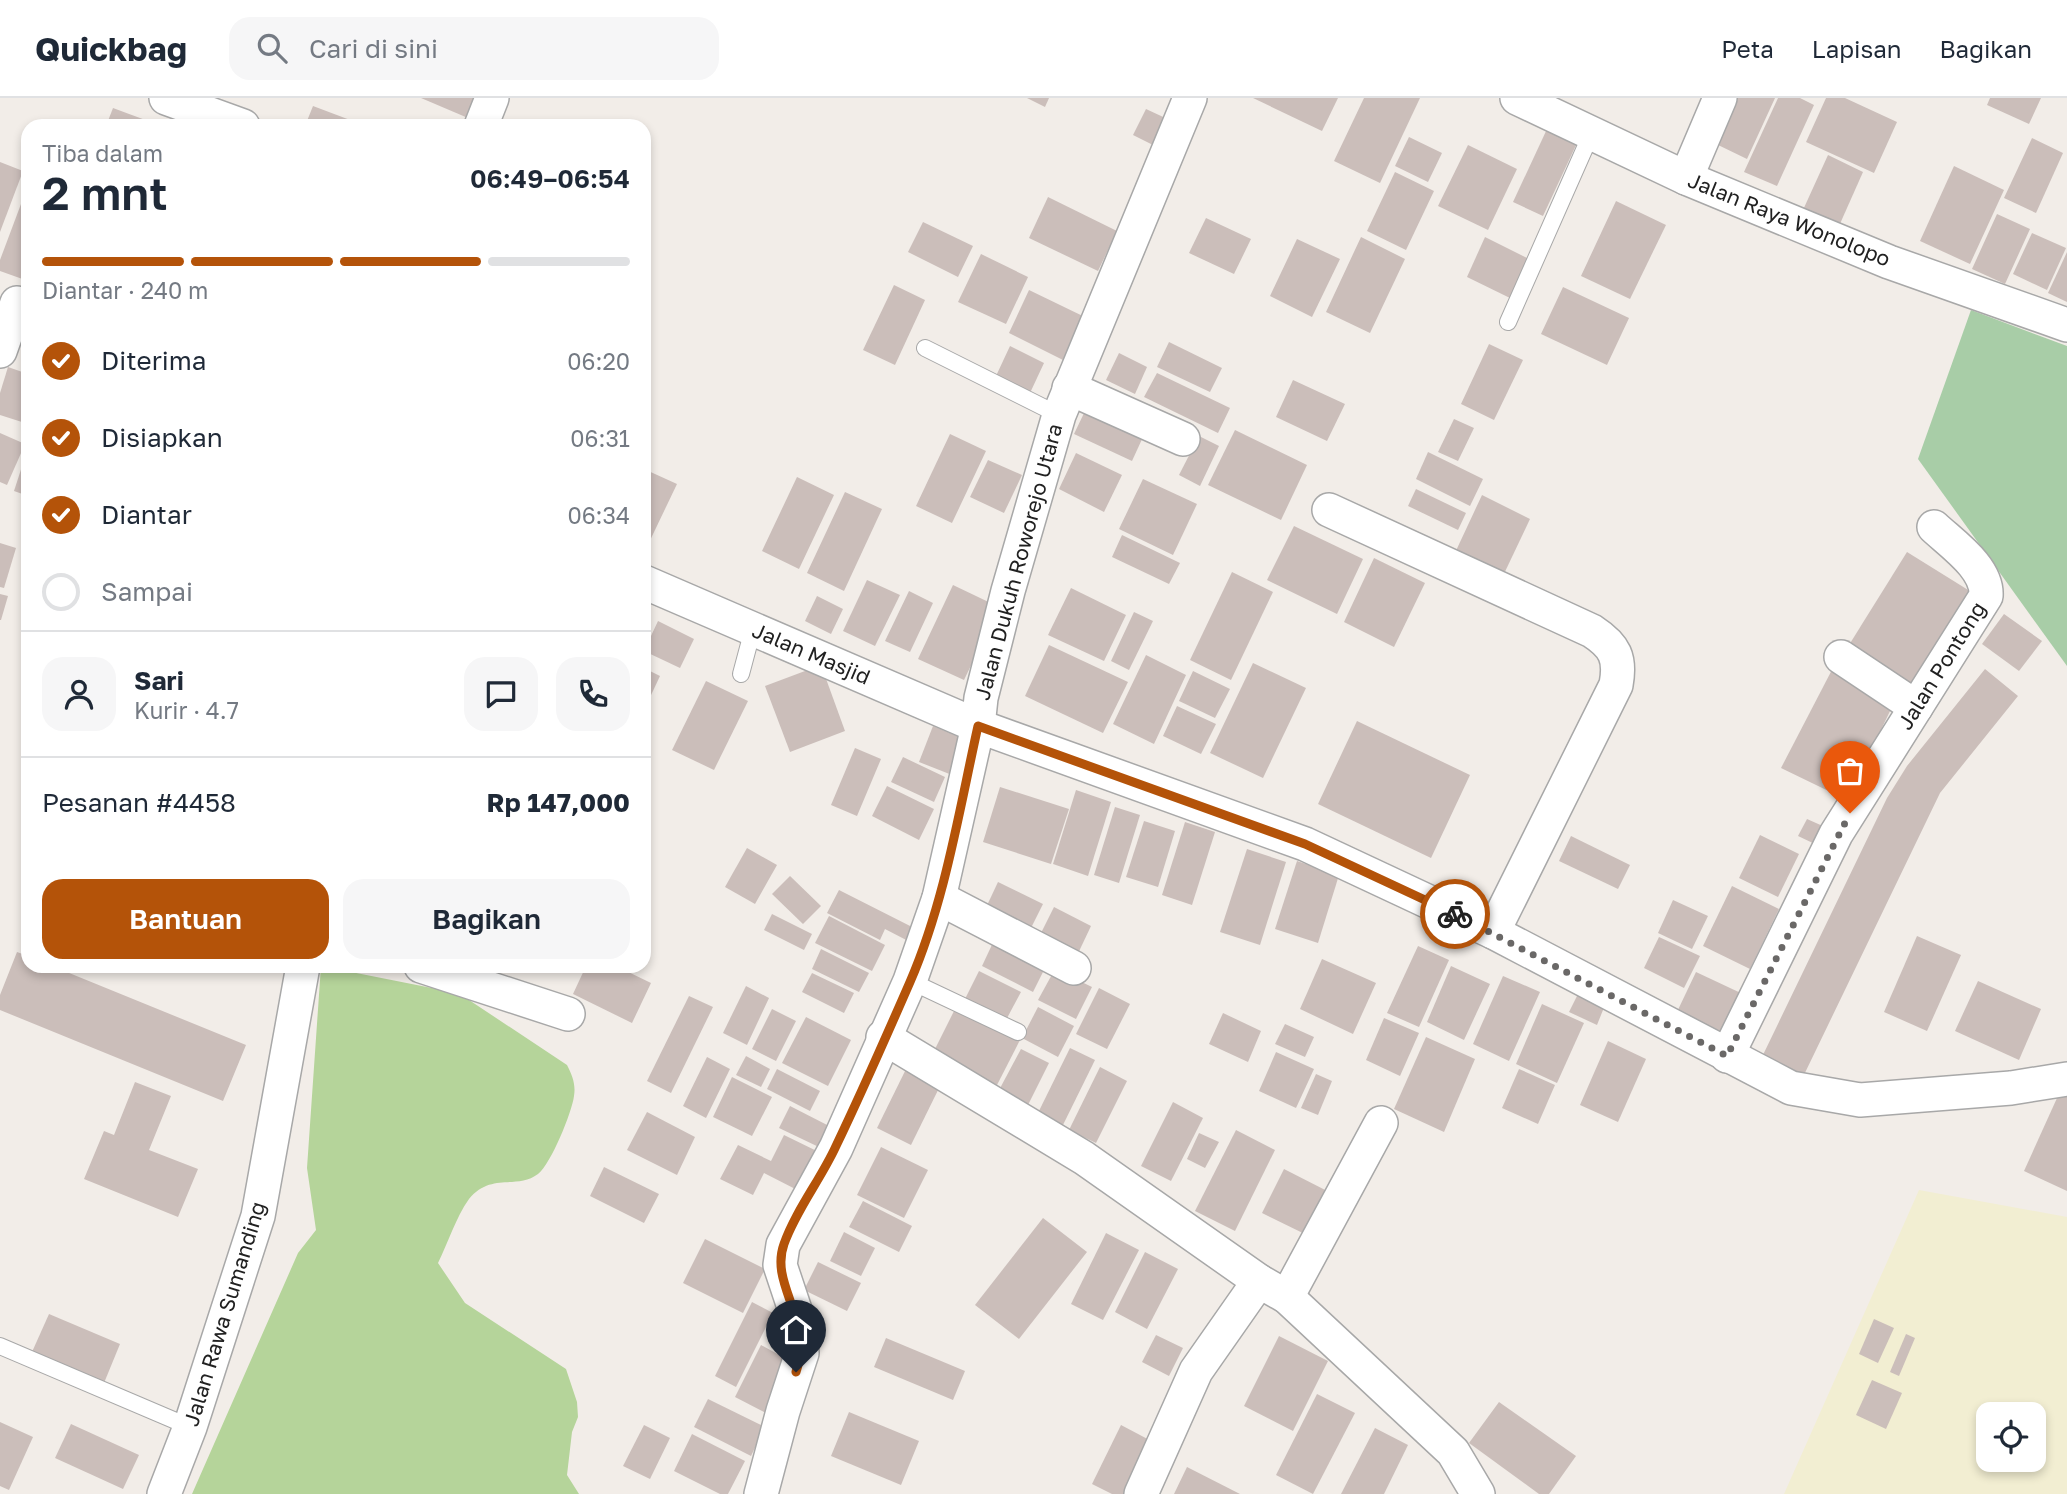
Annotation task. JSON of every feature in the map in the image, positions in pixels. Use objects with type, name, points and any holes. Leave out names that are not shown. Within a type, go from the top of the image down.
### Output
[{"type":"street","points":[[166,98],[224,119]]},
{"type":"street","points":[[484,119],[492,98]]},
{"type":"street","name":"Jalan Dukuh Roworejo Utara","points":[[761,1494],[783,1410],[802,1353],[799,1322],[780,1265],[783,1245],[836,1148],[910,981],[939,898],[978,726],[981,698],[1008,591],[1064,402],[1189,98]]},
{"type":"street","name":"Jalan Raya Wonolopo","points":[[1517,98],[1686,178],[1889,262],[2067,325]]},
{"type":"street","points":[[1686,178],[1720,98]]},
{"type":"street","points":[[0,351],[15,301]]},
{"type":"street","points":[[1064,402],[1183,439]]},
{"type":"street","points":[[1329,510],[1592,631],[1617,653],[1619,667],[1616,685],[1493,932]]},
{"type":"street","name":"Jalan Pontong","points":[[1727,1056],[1836,834],[1986,596],[1986,587],[1979,573],[1934,527]]},
{"type":"street","name":"Jalan Masjid","points":[[651,585],[978,726]]},
{"type":"street","points":[[1841,657],[1916,707]]},
{"type":"street","points":[[978,726],[1305,844],[1493,932],[1791,1088],[1860,1100],[1998,1090],[2067,1079]]},
{"type":"street","points":[[939,898],[1074,968]]},
{"type":"street","name":"Jalan Rawa Sumanding","points":[[164,1494],[190,1427],[258,1216],[302,973]]},
{"type":"street","points":[[442,973],[568,1014]]},
{"type":"street","points":[[883,1037],[1084,1158],[1273,1289],[1453,1451],[1478,1494]]},
{"type":"street","points":[[1141,1494],[1196,1371],[1273,1289],[1381,1123]]},
{"type":"lane","points":[[1508,322],[1592,132]]},
{"type":"lane","points":[[925,348],[1064,402]]},
{"type":"lane","points":[[741,674],[753,629]]},
{"type":"lane","points":[[910,981],[1018,1032]]},
{"type":"lane","points":[[0,1346],[190,1427]]},
{"type":"shaded area","points":[[1919,1190],[2067,1217],[2067,1494],[1784,1494]]},
{"type":"green space","points":[[1971,310],[2067,346],[2067,666],[1918,459]]},
{"type":"green space","points":[[321,973],[356,973],[452,992],[466,998],[567,1065],[573,1080],[574,1096],[565,1125],[549,1160],[538,1174],[530,1179],[495,1183],[477,1191],[460,1214],[438,1263],[465,1303],[566,1369],[577,1402],[578,1417],[572,1432],[567,1475],[579,1494],[192,1494],[298,1253],[316,1230],[307,1168]]},
{"type":"building","points":[[421,98],[477,98],[468,118]]},
{"type":"building","points":[[1027,98],[1049,98],[1045,107]]},
{"type":"building","points":[[1253,98],[1338,98],[1322,131]]},
{"type":"building","points":[[1364,98],[1420,98],[1380,183],[1334,161]]},
{"type":"building","points":[[1735,98],[1775,98],[1747,159],[1714,143]]},
{"type":"building","points":[[1778,98],[1800,98],[1814,105],[1777,186],[1744,172]]},
{"type":"building","points":[[1826,98],[1845,98],[1897,122],[1874,173],[1806,142]]},
{"type":"building","points":[[1990,98],[2041,98],[2029,124],[1987,105]]},
{"type":"building","points":[[313,106],[347,119],[308,119]]},
{"type":"building","points":[[113,108],[143,119],[109,119]]},
{"type":"building","points":[[1146,109],[1174,122],[1161,149],[1133,135]]},
{"type":"building","points":[[1547,129],[1577,143],[1543,216],[1513,202]]},
{"type":"building","points":[[1409,137],[1442,153],[1428,182],[1395,166]]},
{"type":"building","points":[[2032,138],[2063,153],[2036,213],[2004,198]]},
{"type":"building","points":[[1468,145],[1517,169],[1488,230],[1438,206]]},
{"type":"building","points":[[1828,155],[1863,172],[1839,226],[1803,210]]},
{"type":"building","points":[[0,162],[21,170],[21,176],[0,232]]},
{"type":"building","points":[[1954,166],[2004,190],[1970,264],[1920,241]]},
{"type":"building","points":[[1395,172],[1434,191],[1406,250],[1367,231]]},
{"type":"building","points":[[1048,197],[1117,231],[1098,271],[1029,238]]},
{"type":"building","points":[[1616,201],[1666,225],[1630,299],[1581,276]]},
{"type":"building","points":[[21,204],[21,278],[0,271],[0,260]]},
{"type":"building","points":[[1997,214],[2030,229],[2005,284],[1972,269]]},
{"type":"building","points":[[1206,218],[1251,239],[1234,274],[1189,253]]},
{"type":"building","points":[[923,222],[973,246],[958,277],[908,252]]},
{"type":"building","points":[[2032,233],[2066,248],[2047,290],[2013,274]]},
{"type":"building","points":[[1361,237],[1405,259],[1370,333],[1326,312]]},
{"type":"building","points":[[1485,237],[1531,260],[1512,299],[1467,277]]},
{"type":"building","points":[[1297,239],[1340,259],[1312,317],[1270,296]]},
{"type":"building","points":[[2067,252],[2067,302],[2048,293]]},
{"type":"building","points":[[981,254],[1028,277],[1006,324],[958,302]]},
{"type":"building","points":[[894,285],[925,300],[895,365],[863,350]]},
{"type":"building","points":[[1563,287],[1629,318],[1607,365],[1541,334]]},
{"type":"building","points":[[1029,290],[1091,320],[1071,364],[1009,333]]},
{"type":"building","points":[[1169,342],[1222,368],[1210,392],[1157,367]]},
{"type":"building","points":[[1489,344],[1523,360],[1494,420],[1461,404]]},
{"type":"building","points":[[1010,346],[1044,363],[1030,393],[996,376]]},
{"type":"building","points":[[1119,353],[1147,367],[1135,394],[1106,380]]},
{"type":"building","points":[[8,367],[21,372],[21,422],[0,415],[0,393]]},
{"type":"building","points":[[1157,373],[1230,408],[1218,433],[1144,397]]},
{"type":"building","points":[[1293,380],[1345,404],[1327,441],[1276,417]]},
{"type":"building","points":[[1086,409],[1143,437],[1132,461],[1074,434]]},
{"type":"building","points":[[1454,419],[1474,428],[1458,461],[1438,452]]},
{"type":"building","points":[[1235,430],[1307,465],[1281,520],[1208,485]]},
{"type":"building","points":[[0,433],[21,442],[21,453],[7,485],[0,482]]},
{"type":"building","points":[[950,434],[986,451],[952,523],[916,506]]},
{"type":"building","points":[[1199,436],[1219,446],[1200,486],[1179,475]]},
{"type":"building","points":[[1428,452],[1483,479],[1470,506],[1416,479]]},
{"type":"building","points":[[1076,453],[1122,475],[1104,512],[1059,489]]},
{"type":"building","points":[[988,460],[1022,475],[1004,513],[970,497]]},
{"type":"building","points":[[21,469],[21,494],[14,491]]},
{"type":"building","points":[[651,472],[677,484],[651,538]]},
{"type":"building","points":[[797,477],[834,495],[799,569],[762,551]]},
{"type":"building","points":[[1143,479],[1197,504],[1173,555],[1119,529]]},
{"type":"building","points":[[1416,489],[1466,513],[1458,530],[1408,506]]},
{"type":"building","points":[[845,492],[882,509],[844,591],[807,573]]},
{"type":"building","points":[[1482,495],[1530,519],[1502,578],[1454,555]]},
{"type":"building","points":[[1294,526],[1363,559],[1337,614],[1267,580]]},
{"type":"building","points":[[1122,535],[1180,563],[1169,584],[1112,557]]},
{"type":"building","points":[[0,543],[16,548],[4,588],[0,587]]},
{"type":"building","points":[[1907,552],[1973,593],[1911,695],[1844,653]]},
{"type":"building","points":[[1374,558],[1425,583],[1394,647],[1344,622]]},
{"type":"building","points":[[1232,572],[1273,592],[1231,680],[1190,660]]},
{"type":"building","points":[[867,580],[900,595],[875,646],[843,631]]},
{"type":"building","points":[[953,585],[999,607],[964,680],[918,659]]},
{"type":"building","points":[[1071,588],[1126,615],[1104,661],[1048,635]]},
{"type":"building","points":[[909,591],[933,603],[910,652],[885,641]]},
{"type":"building","points":[[0,594],[8,596],[1,620],[0,620]]},
{"type":"building","points":[[817,596],[843,609],[831,634],[805,621]]},
{"type":"building","points":[[1134,612],[1153,621],[1129,670],[1111,661]]},
{"type":"building","points":[[2004,614],[2042,641],[2019,671],[1982,644]]},
{"type":"building","points":[[658,621],[694,639],[680,668],[651,654],[651,636]]},
{"type":"building","points":[[1049,645],[1128,682],[1103,733],[1025,696]]},
{"type":"building","points":[[1146,655],[1186,675],[1154,744],[1113,724]]},
{"type":"building","points":[[1253,663],[1306,688],[1263,778],[1210,753]]},
{"type":"building","points":[[1835,664],[1891,709],[1847,800],[1781,768]]},
{"type":"building","points":[[821,665],[845,731],[790,752],[765,686]]},
{"type":"building","points":[[1985,669],[2018,696],[1940,793],[1802,1079],[1761,1059],[1887,798],[1907,766]]},
{"type":"building","points":[[1193,671],[1230,689],[1215,718],[1179,701]]},
{"type":"building","points":[[651,672],[660,676],[651,695]]},
{"type":"building","points":[[706,681],[748,701],[714,770],[672,750]]},
{"type":"building","points":[[1177,706],[1216,724],[1201,754],[1163,736]]},
{"type":"building","points":[[1357,721],[1470,775],[1431,858],[1318,804]]},
{"type":"building","points":[[933,726],[967,740],[952,775],[919,762]]},
{"type":"building","points":[[855,748],[881,759],[857,816],[831,805]]},
{"type":"building","points":[[903,757],[945,777],[934,802],[891,782]]},
{"type":"building","points":[[887,786],[934,809],[919,840],[872,816]]},
{"type":"building","points":[[1000,787],[1069,809],[1051,864],[983,842]]},
{"type":"building","points":[[1076,790],[1111,802],[1088,876],[1053,864]]},
{"type":"building","points":[[1115,807],[1140,815],[1119,883],[1094,875]]},
{"type":"building","points":[[1807,819],[1825,827],[1817,845],[1798,836]]},
{"type":"building","points":[[1144,821],[1175,831],[1158,887],[1126,877]]},
{"type":"building","points":[[1185,822],[1215,832],[1192,905],[1162,895]]},
{"type":"building","points":[[1760,835],[1799,854],[1778,897],[1739,878]]},
{"type":"building","points":[[1571,836],[1630,865],[1618,889],[1559,861]]},
{"type":"building","points":[[747,848],[777,865],[755,904],[725,887]]},
{"type":"building","points":[[1247,849],[1286,862],[1260,945],[1220,932]]},
{"type":"building","points":[[1297,861],[1339,875],[1318,943],[1275,929]]},
{"type":"building","points":[[790,876],[821,906],[803,924],[772,894]]},
{"type":"building","points":[[998,882],[1043,904],[1026,938],[982,916]]},
{"type":"building","points":[[1732,886],[1779,909],[1750,969],[1703,946]]},
{"type":"building","points":[[839,890],[918,930],[912,943],[885,929],[880,940],[827,913]]},
{"type":"building","points":[[1673,900],[1708,916],[1692,949],[1658,933]]},
{"type":"building","points":[[1054,907],[1091,926],[1073,964],[1035,945]]},
{"type":"building","points":[[772,914],[812,934],[804,950],[764,930]]},
{"type":"building","points":[[829,916],[885,945],[872,971],[815,943]]},
{"type":"building","points":[[997,934],[1049,960],[1033,992],[982,966]]},
{"type":"building","points":[[1917,936],[1961,955],[1927,1031],[1884,1012]]},
{"type":"building","points":[[1659,937],[1700,956],[1684,988],[1644,968]]},
{"type":"building","points":[[1418,946],[1449,960],[1419,1027],[1387,1013]]},
{"type":"building","points":[[821,949],[869,973],[859,992],[812,969]]},
{"type":"building","points":[[17,952],[21,953],[21,973],[69,973],[246,1045],[223,1101],[0,1010],[0,995]]},
{"type":"building","points":[[1322,959],[1376,983],[1353,1034],[1300,1009]]},
{"type":"building","points":[[1451,966],[1490,984],[1464,1040],[1427,1022]]},
{"type":"building","points":[[1055,969],[1092,987],[1076,1019],[1038,1000]]},
{"type":"building","points":[[979,971],[1021,992],[1006,1020],[965,999]]},
{"type":"building","points":[[1696,972],[1745,995],[1724,1038],[1676,1014]]},
{"type":"building","points":[[583,973],[630,973],[651,983],[632,1023],[573,994]]},
{"type":"building","points":[[812,973],[854,993],[844,1013],[802,992]]},
{"type":"building","points":[[1503,976],[1540,992],[1509,1061],[1473,1044]]},
{"type":"building","points":[[1978,981],[2041,1009],[2019,1060],[1955,1031]]},
{"type":"building","points":[[746,986],[769,998],[747,1045],[723,1033]]},
{"type":"building","points":[[1099,988],[1130,1004],[1107,1049],[1076,1034]]},
{"type":"building","points":[[1581,988],[1607,1000],[1597,1025],[1569,1012]]},
{"type":"building","points":[[689,996],[713,1007],[671,1093],[647,1081]]},
{"type":"building","points":[[1542,1004],[1584,1023],[1557,1083],[1516,1064]]},
{"type":"building","points":[[956,1007],[1020,1040],[997,1085],[933,1053]]},
{"type":"building","points":[[1038,1007],[1074,1026],[1058,1057],[1022,1038]]},
{"type":"building","points":[[772,1009],[796,1021],[776,1061],[752,1049]]},
{"type":"building","points":[[1223,1013],[1261,1031],[1248,1062],[1209,1044]]},
{"type":"building","points":[[806,1017],[851,1040],[828,1086],[782,1063]]},
{"type":"building","points":[[1384,1018],[1419,1033],[1400,1076],[1366,1060]]},
{"type":"building","points":[[1285,1024],[1314,1037],[1305,1057],[1275,1044]]},
{"type":"building","points":[[1426,1037],[1475,1059],[1444,1132],[1394,1109]]},
{"type":"building","points":[[1608,1041],[1646,1059],[1618,1122],[1580,1105]]},
{"type":"building","points":[[1070,1048],[1095,1060],[1061,1129],[1036,1117]]},
{"type":"building","points":[[1021,1049],[1049,1063],[1027,1107],[998,1092]]},
{"type":"building","points":[[1276,1052],[1314,1069],[1296,1108],[1259,1091]]},
{"type":"building","points":[[746,1056],[770,1069],[761,1087],[736,1075]]},
{"type":"building","points":[[707,1057],[730,1069],[706,1118],[683,1106]]},
{"type":"building","points":[[909,1063],[943,1080],[911,1145],[877,1128]]},
{"type":"building","points":[[1100,1067],[1127,1081],[1096,1143],[1069,1130]]},
{"type":"building","points":[[777,1069],[820,1091],[810,1111],[767,1089]]},
{"type":"building","points":[[1519,1069],[1555,1085],[1538,1124],[1502,1108]]},
{"type":"building","points":[[1316,1074],[1332,1081],[1318,1115],[1301,1108]]},
{"type":"building","points":[[732,1077],[772,1097],[752,1136],[713,1117]]},
{"type":"building","points":[[135,1082],[171,1096],[149,1150],[198,1169],[178,1217],[84,1179],[104,1131],[114,1135]]},
{"type":"building","points":[[2062,1087],[2067,1089],[2067,1191],[2024,1171]]},
{"type":"building","points":[[1173,1102],[1203,1118],[1171,1181],[1141,1166]]},
{"type":"building","points":[[790,1106],[833,1128],[823,1149],[779,1128]]},
{"type":"building","points":[[647,1112],[695,1137],[677,1175],[627,1150]]},
{"type":"building","points":[[1236,1130],[1275,1150],[1235,1231],[1195,1211]]},
{"type":"building","points":[[1199,1133],[1219,1142],[1205,1168],[1187,1159]]},
{"type":"building","points":[[784,1135],[827,1156],[807,1195],[764,1173],[753,1195],[720,1179],[738,1145],[771,1161]]},
{"type":"building","points":[[881,1147],[928,1170],[904,1218],[857,1195]]},
{"type":"building","points":[[604,1167],[659,1194],[644,1223],[590,1196]]},
{"type":"building","points":[[1284,1169],[1335,1195],[1313,1238],[1262,1213]]},
{"type":"building","points":[[863,1201],[912,1226],[899,1252],[849,1227]]},
{"type":"building","points":[[1043,1218],[1087,1252],[1019,1339],[975,1305]]},
{"type":"building","points":[[844,1232],[875,1248],[861,1276],[830,1261]]},
{"type":"building","points":[[1106,1233],[1139,1250],[1103,1320],[1071,1304]]},
{"type":"building","points":[[705,1239],[765,1269],[743,1313],[683,1283]]},
{"type":"building","points":[[1145,1252],[1178,1269],[1147,1329],[1115,1312]]},
{"type":"building","points":[[818,1262],[861,1283],[847,1311],[804,1290]]},
{"type":"building","points":[[752,1302],[773,1313],[736,1387],[715,1376]]},
{"type":"building","points":[[49,1314],[120,1344],[104,1383],[32,1352]]},
{"type":"building","points":[[1874,1319],[1894,1328],[1878,1363],[1859,1354]]},
{"type":"building","points":[[1906,1334],[1915,1338],[1899,1376],[1890,1372]]},
{"type":"building","points":[[1156,1335],[1183,1348],[1169,1376],[1142,1362]]},
{"type":"building","points":[[1279,1336],[1328,1361],[1293,1431],[1244,1406]]},
{"type":"building","points":[[886,1338],[965,1371],[953,1400],[874,1367]]},
{"type":"building","points":[[761,1345],[794,1363],[768,1414],[735,1397]]},
{"type":"building","points":[[1872,1380],[1902,1393],[1886,1429],[1856,1415]]},
{"type":"building","points":[[1317,1394],[1355,1413],[1313,1494],[1276,1475]]},
{"type":"building","points":[[708,1399],[765,1427],[751,1456],[694,1427]]},
{"type":"building","points":[[1499,1402],[1576,1456],[1549,1494],[1539,1494],[1469,1443]]},
{"type":"building","points":[[849,1412],[919,1441],[901,1485],[831,1456]]},
{"type":"building","points":[[0,1422],[33,1437],[9,1490],[0,1486]]},
{"type":"building","points":[[71,1424],[139,1455],[123,1489],[55,1458]]},
{"type":"building","points":[[644,1425],[670,1438],[650,1479],[623,1466]]},
{"type":"building","points":[[1121,1425],[1157,1444],[1132,1494],[1112,1494],[1092,1484]]},
{"type":"building","points":[[1375,1428],[1408,1445],[1384,1494],[1341,1494]]},
{"type":"building","points":[[692,1434],[745,1461],[728,1494],[720,1494],[674,1471]]},
{"type":"building","points":[[1187,1467],[1240,1494],[1174,1494]]},
{"type":"way so far","points":[[1455,914],[1727,1056],[1836,834],[1850,813]]},
{"type":"route","points":[[796,1372],[802,1353],[802,1336],[780,1265],[783,1245],[836,1148],[910,981],[939,898],[978,726],[1305,844],[1455,914]]}]
